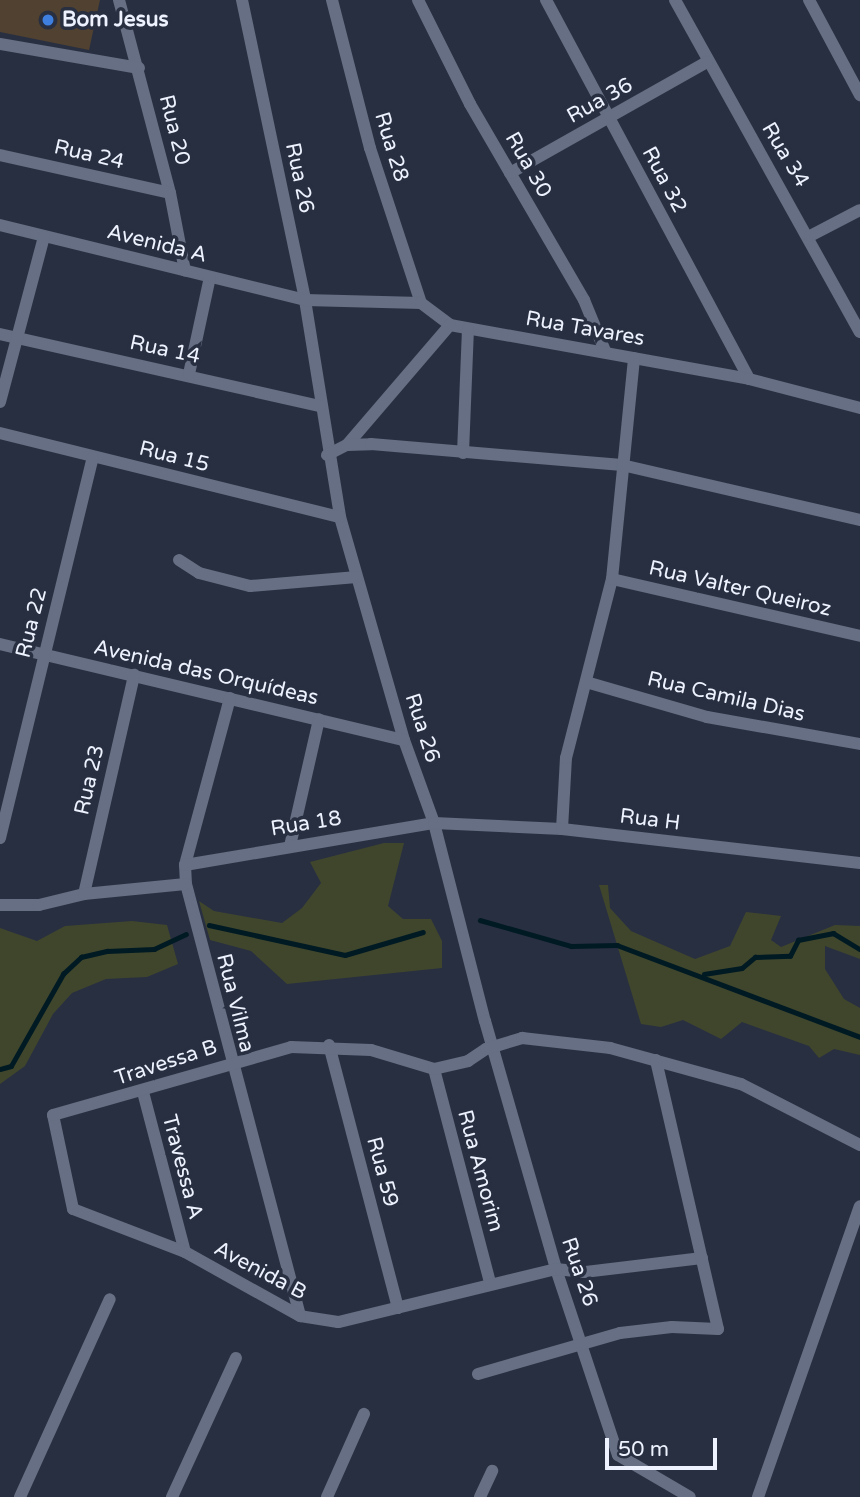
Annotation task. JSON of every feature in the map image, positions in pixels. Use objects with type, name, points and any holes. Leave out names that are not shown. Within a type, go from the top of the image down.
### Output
[{"type":"street","name":"Rua 20","points":[[119,0],[170,193],[185,271]]},
{"type":"street","name":"Rua 26","points":[[242,0],[305,300],[327,454],[340,517],[404,740],[434,823],[492,1047],[556,1269],[584,1345],[618,1455],[690,1497]]},
{"type":"street","name":"Rua 28","points":[[332,0],[370,148],[421,303]]},
{"type":"street","name":"Rua 30","points":[[418,0],[510,173],[584,300],[605,351]]},
{"type":"street","name":"Rua 32","points":[[546,0],[749,379]]},
{"type":"street","name":"Rua 34","points":[[675,0],[707,62],[810,236],[860,332]]},
{"type":"street","points":[[809,0],[860,95]]},
{"type":"street","points":[[0,44],[139,68]]},
{"type":"street","name":"Rua 36","points":[[510,173],[707,62]]},
{"type":"street","name":"Rua 24","points":[[0,155],[170,193]]},
{"type":"street","points":[[810,236],[860,210]]},
{"type":"street","name":"Avenida A","points":[[0,225],[305,300]]},
{"type":"street","points":[[0,402],[44,237]]},
{"type":"street","points":[[189,374],[210,277]]},
{"type":"street","points":[[305,300],[421,303]]},
{"type":"street","name":"Rua Tavares","points":[[421,303],[450,325],[749,379],[860,408]]},
{"type":"street","points":[[327,454],[347,445],[450,325]]},
{"type":"street","points":[[463,453],[468,329]]},
{"type":"street","name":"Rua 14","points":[[0,334],[189,374],[320,406]]},
{"type":"street","points":[[562,829],[566,758],[612,579],[635,358]]},
{"type":"street","name":"Rua 15","points":[[0,433],[340,517]]},
{"type":"street","points":[[347,445],[622,465],[860,520]]},
{"type":"street","name":"Rua 22","points":[[0,838],[93,457]]},
{"type":"street","points":[[179,560],[199,573],[250,586],[357,577]]},
{"type":"street","name":"Rua Valter Queiroz","points":[[612,579],[860,636]]},
{"type":"street","name":"Avenida das Orquídeas","points":[[0,643],[404,740]]},
{"type":"street","name":"Rua 23","points":[[84,894],[134,675]]},
{"type":"street","name":"Rua Camila Dias","points":[[586,682],[707,717],[860,744]]},
{"type":"street","name":"Rua Vilma","points":[[230,698],[185,865],[186,884],[230,1062],[300,1316]]},
{"type":"street","points":[[290,846],[319,719]]},
{"type":"street","name":"Rua H","points":[[434,823],[562,829],[860,863]]},
{"type":"street","name":"Rua 18","points":[[185,865],[434,823]]},
{"type":"street","points":[[0,905],[39,905],[84,894],[186,884]]},
{"type":"street","points":[[434,1069],[468,1061],[492,1047],[522,1038],[610,1048],[741,1084],[860,1145]]},
{"type":"street","name":"Travessa B","points":[[74,1209],[53,1115],[143,1092],[230,1062],[291,1047],[329,1045],[372,1050],[434,1069]]},
{"type":"street","name":"Rua 59","points":[[329,1045],[398,1308]]},
{"type":"street","points":[[478,1374],[620,1333],[672,1327],[718,1329],[656,1060]]},
{"type":"street","name":"Rua Amorim","points":[[434,1069],[490,1283]]},
{"type":"street","name":"Travessa A","points":[[143,1092],[185,1252]]},
{"type":"street","points":[[758,1497],[860,1206]]},
{"type":"street","name":"Avenida B","points":[[74,1209],[185,1252],[300,1316],[338,1322],[556,1269],[584,1272],[702,1258]]},
{"type":"street","points":[[20,1497],[110,1299]]},
{"type":"street","points":[[172,1497],[236,1359]]},
{"type":"street","points":[[327,1497],[364,1414]]},
{"type":"street","points":[[480,1497],[492,1471]]},
{"type":"green space","points":[[384,843],[404,843],[388,906],[403,919],[431,919],[442,941],[442,968],[287,984],[251,951],[210,940],[199,901],[214,911],[282,923],[302,908],[321,883],[310,862]]},
{"type":"green space","points":[[599,885],[608,885],[610,908],[631,931],[695,959],[730,946],[746,912],[781,916],[771,940],[781,947],[835,925],[860,926],[860,959],[825,946],[825,969],[844,999],[860,1008],[860,1055],[834,1049],[819,1058],[809,1046],[742,1022],[721,1039],[683,1020],[661,1027],[641,1024]]},
{"type":"green space","points":[[132,921],[167,925],[178,964],[147,977],[106,979],[72,993],[53,1014],[25,1066],[0,1084],[0,928],[37,941],[65,926]]},
{"type":"building","name":"Bom Jesus","points":[[0,0],[100,0],[89,50],[0,32]]},
{"type":"waterway","points":[[480,920],[571,946],[617,945],[860,1037]]},
{"type":"waterway","points":[[209,925],[345,955],[423,932]]},
{"type":"waterway","points":[[704,974],[742,968],[755,957],[790,956],[798,940],[833,933],[860,949]]},
{"type":"waterway","points":[[0,1069],[11,1066],[63,974],[81,957],[107,951],[154,949],[186,934]]},
{"type":"place","name":"Bom Jesus","points":[[48,20]]}]
